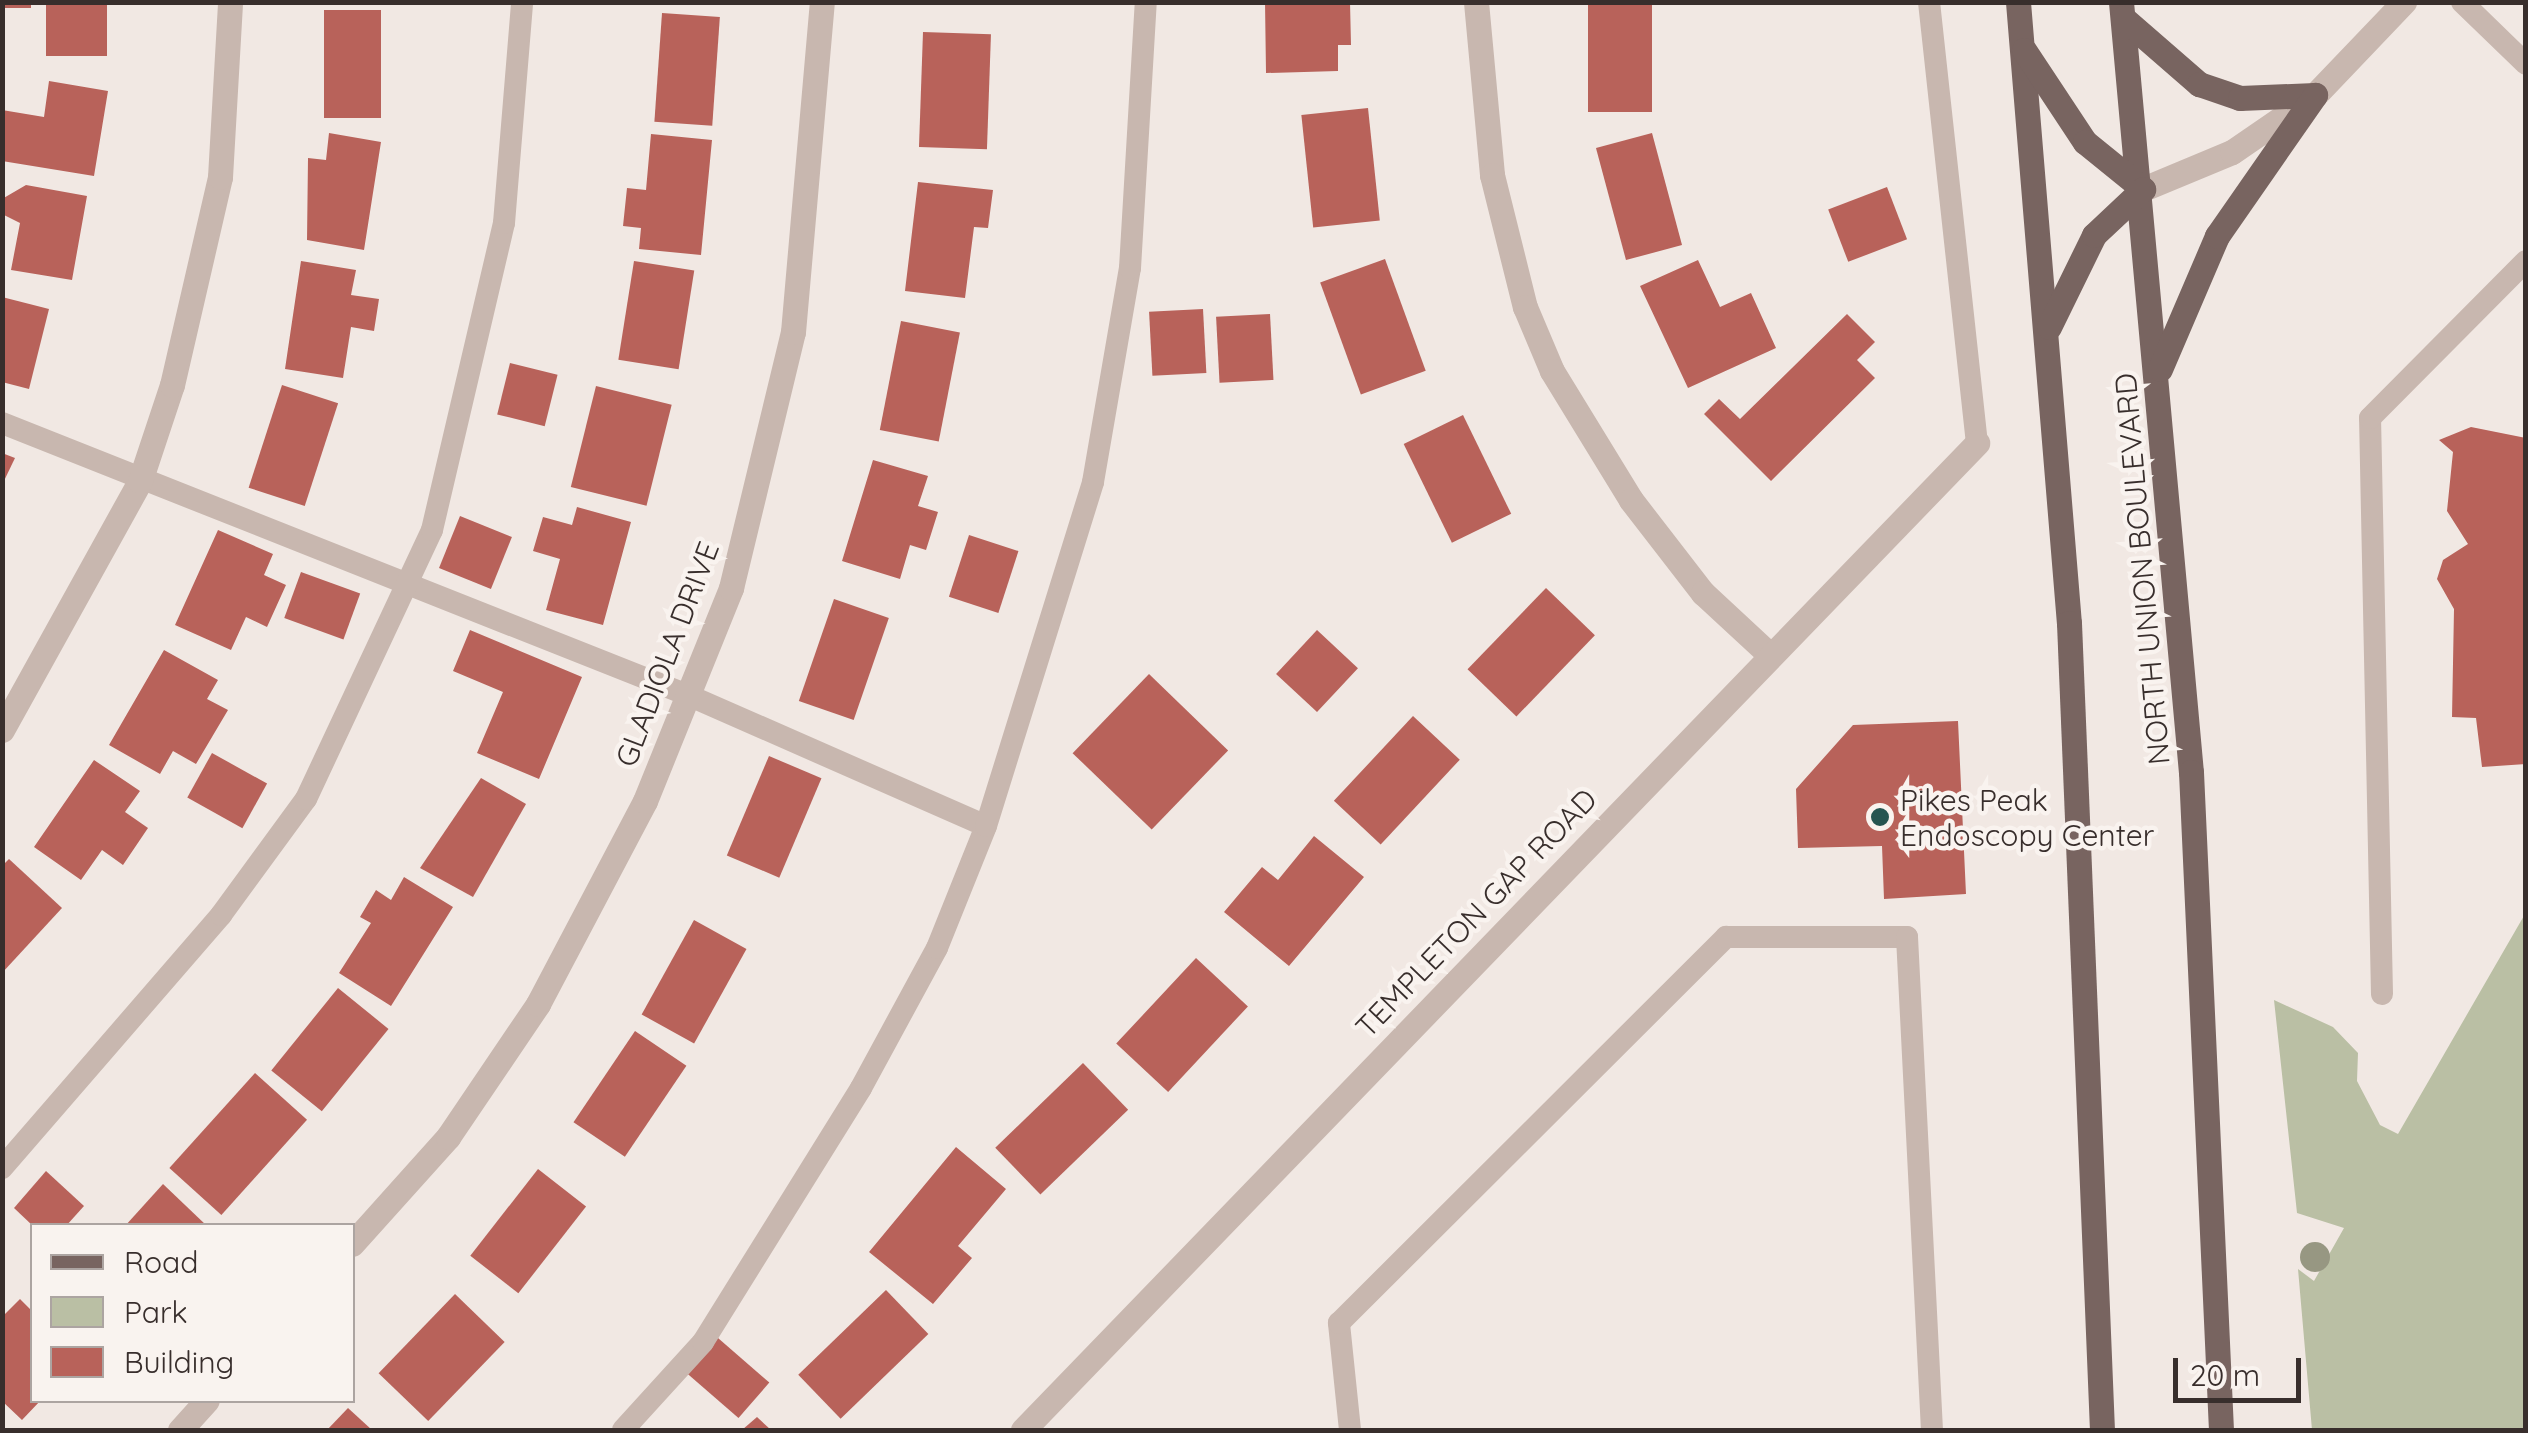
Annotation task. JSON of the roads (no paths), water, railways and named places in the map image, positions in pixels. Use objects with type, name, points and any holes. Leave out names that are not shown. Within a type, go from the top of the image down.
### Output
[{"type":"main road","points":[[2018,2],[2048,328],[2077,777],[2102,1430]]},
{"type":"main road","points":[[2122,10],[2198,84],[2240,98],[2314,95]]},
{"type":"main road","name":"NORTH UNION BOULEVARD","points":[[2122,10],[2143,189],[2191,772],[2221,1430]]},
{"type":"main road","points":[[2022,47],[2085,142],[2143,189],[2094,235],[2048,328]]},
{"type":"main road","points":[[2158,373],[2217,236],[2314,95]]},
{"type":"street","points":[[2,730],[140,481],[201,282],[220,176],[230,2]]},
{"type":"street","name":"GLADIOLA DRIVE","points":[[355,1241],[448,1138],[538,1004],[690,696],[737,568],[793,332],[822,2]]},
{"type":"street","points":[[1476,2],[1492,175],[1524,306],[1552,371],[1631,500],[1703,594],[1770,655]]},
{"type":"street","points":[[2143,189],[2232,152],[2314,95],[2404,2]]},
{"type":"street","name":"TEMPLETON GAP ROAD","points":[[1023,1430],[1977,443]]},
{"type":"street","points":[[180,1430],[205,1403]]},
{"type":"lane","points":[[2,1168],[221,915],[306,799],[432,530],[480,340],[504,223],[522,2]]},
{"type":"lane","points":[[623,1430],[703,1342],[861,1088],[937,948],[986,826],[1093,482],[1132,250],[1146,2]]},
{"type":"lane","points":[[1928,2],[1977,443]]},
{"type":"lane","points":[[2462,2],[2526,64]]},
{"type":"lane","points":[[2382,994],[2370,418],[2526,262]]},
{"type":"lane","points":[[2,423],[140,481],[690,696],[986,826]]},
{"type":"lane","points":[[1350,1430],[1339,1323],[1726,937],[1906,937],[1932,1430]]},
{"type":"place","name":"Pikes Peak Endoscopy Center","points":[[1880,817]]}]
